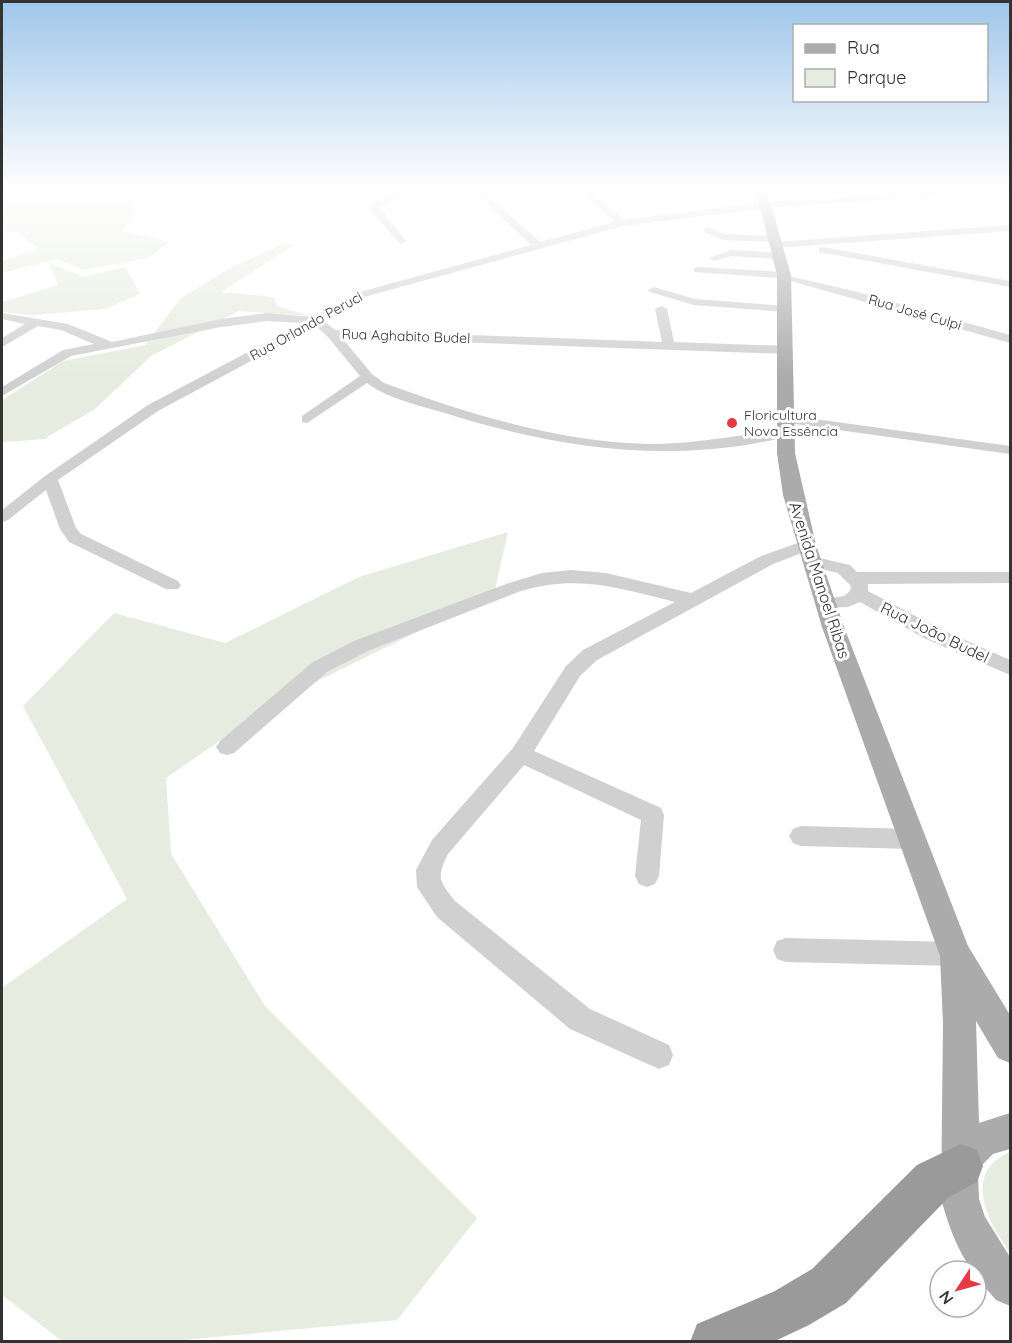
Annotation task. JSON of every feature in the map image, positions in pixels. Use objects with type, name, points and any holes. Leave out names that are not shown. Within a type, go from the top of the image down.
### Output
[{"type":"highway","points":[[716,1341],[792,1308],[829,1286],[933,1181],[961,1166]]},
{"type":"main road","name":"Avenida Manoel Ribas","points":[[779,254],[784,277],[786,309],[785,426],[788,473],[808,553],[955,954],[1011,1046]]},
{"type":"main road","name":"Avenida Manoel Ribas","points":[[955,954],[960,1024],[961,1166],[959,1191],[963,1218],[976,1246],[996,1274],[1011,1287]]},
{"type":"main road","points":[[961,1166],[972,1146],[990,1134],[1011,1131]]},
{"type":"street","name":"Rua Orlando Peruci","points":[[2,517],[50,479],[161,404],[317,321],[360,295],[510,254]]},
{"type":"street","points":[[714,258],[726,254]]},
{"type":"street","points":[[848,254],[1011,284]]},
{"type":"street","name":"Rua José Culpi","points":[[698,270],[784,277],[1011,339]]},
{"type":"street","points":[[959,275],[1011,271]]},
{"type":"street","points":[[654,290],[694,302],[786,309]]},
{"type":"street","points":[[661,309],[669,345]]},
{"type":"street","points":[[2,316],[72,330],[105,345]]},
{"type":"street","points":[[2,392],[60,356],[105,345],[123,345],[254,318],[281,317],[317,321]]},
{"type":"street","name":"Rua Aghabito Budel","points":[[317,321],[332,334],[787,350]]},
{"type":"street","points":[[2,343],[36,322]]},
{"type":"street","points":[[332,334],[367,377],[389,390],[487,420],[556,437],[603,445],[669,447],[785,426],[1011,450]]},
{"type":"street","points":[[307,419],[367,377]]},
{"type":"street","points":[[50,479],[68,529],[75,538],[172,585]]},
{"type":"street","points":[[659,1055],[604,1032],[580,1018],[446,909],[429,887],[428,870],[440,847],[521,754],[573,671],[590,655],[767,560],[808,553]]},
{"type":"street","name":"Rua João Budel","points":[[808,553],[834,565],[858,586],[931,633],[1008,666]]},
{"type":"street","points":[[227,747],[320,667],[361,646],[515,586],[542,579],[571,576],[606,579],[693,600]]},
{"type":"street","points":[[825,604],[848,601],[858,586],[1011,577]]},
{"type":"street","points":[[521,754],[652,815],[647,876]]},
{"type":"street","points":[[801,836],[912,839]]},
{"type":"street","points":[[786,950],[955,954]]},
{"type":"green space","points":[[25,254],[154,254],[148,258],[84,270],[56,259],[2,273],[2,261]]},
{"type":"green space","points":[[261,254],[281,254],[221,292],[274,297],[277,306],[310,316],[239,311],[151,356],[95,409],[44,439],[2,442],[2,400],[63,361],[145,345],[181,298],[232,267]]},
{"type":"green space","points":[[49,263],[83,277],[125,267],[140,294],[105,309],[33,315],[2,312],[2,302],[58,285]]},
{"type":"green space","points":[[508,532],[494,594],[277,701],[166,778],[171,854],[265,1006],[477,1218],[397,1320],[172,1341],[62,1341],[2,1295],[2,988],[127,899],[23,706],[114,613],[225,643],[359,577]]},
{"type":"green space","points":[[1010,1152],[1010,1252],[1001,1240],[987,1212],[983,1198],[983,1185],[987,1172],[995,1161]]},
{"type":"place","name":"Floricultura Nova Essência","points":[[732,423]]}]
